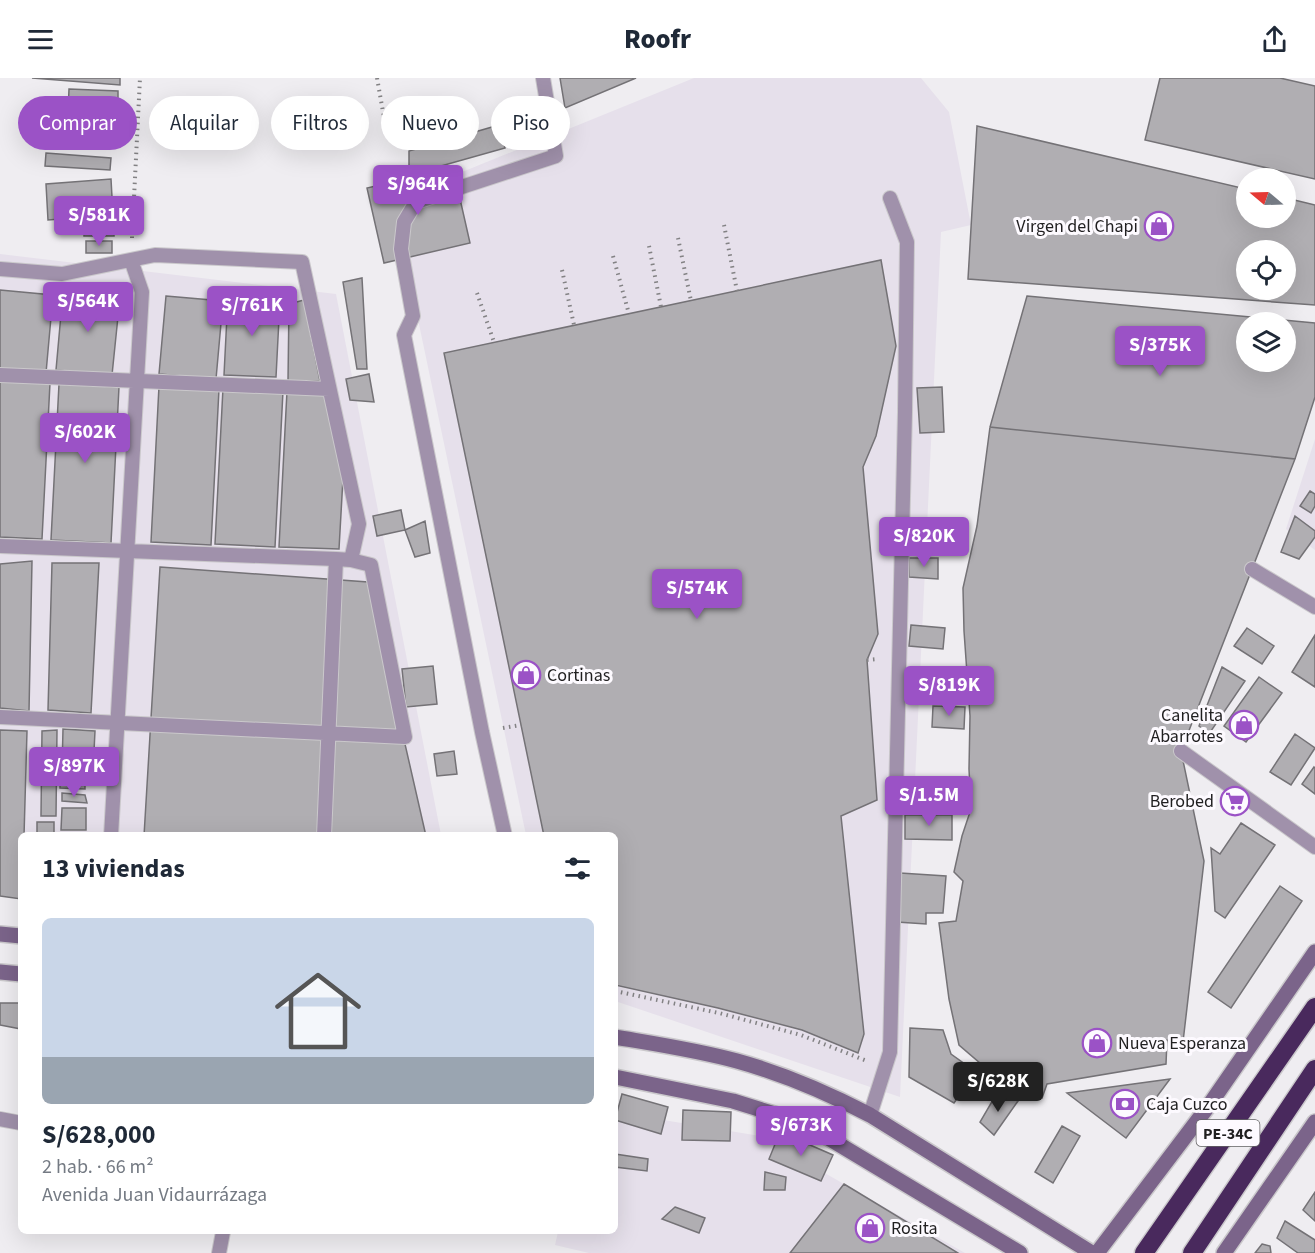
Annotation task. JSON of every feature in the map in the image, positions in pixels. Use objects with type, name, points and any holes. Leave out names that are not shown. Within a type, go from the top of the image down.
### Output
[{"type":"highway","name":"PE-34C","points":[[1144,1253],[1313,1010]]},
{"type":"highway","name":"PE-34C","points":[[1192,1253],[1315,1069]]},
{"type":"main road","points":[[0,934],[18,936]]},
{"type":"main road","points":[[618,1037],[737,1061],[799,1082],[870,1115],[1095,1253],[1210,1104],[1315,952]]},
{"type":"main road","points":[[0,972],[18,974]]},
{"type":"main road","points":[[618,1078],[733,1101],[781,1116],[820,1132],[1020,1253]]},
{"type":"main road","points":[[1224,1253],[1315,1122]]},
{"type":"lane","points":[[504,832],[482,732],[404,335],[413,316],[401,249],[404,222],[416,202],[556,156],[543,78]]},
{"type":"lane","points":[[870,1115],[890,1052],[907,242],[890,198]]},
{"type":"lane","points":[[0,269],[62,274],[155,255],[302,262],[359,524],[351,560]]},
{"type":"lane","points":[[111,832],[142,292],[130,260]]},
{"type":"lane","points":[[0,375],[329,388]]},
{"type":"lane","points":[[0,546],[336,559],[371,565],[405,737],[0,717]]},
{"type":"lane","points":[[324,832],[336,559]]},
{"type":"lane","points":[[1252,569],[1315,607]]},
{"type":"lane","points":[[1181,751],[1315,847]]},
{"type":"lane","points":[[0,1119],[18,1122]]},
{"type":"lane","points":[[219,1253],[223,1234]]},
{"type":"path","points":[[130,260],[140,78]]},
{"type":"path","points":[[377,78],[381,100]]},
{"type":"path","points":[[724,225],[737,291]]},
{"type":"path","points":[[678,238],[690,301]]},
{"type":"path","points":[[649,246],[661,307]]},
{"type":"path","points":[[613,256],[629,314]]},
{"type":"path","points":[[562,270],[574,325]]},
{"type":"path","points":[[477,293],[494,342]]},
{"type":"path","points":[[618,992],[679,1002],[802,1032],[885,1068]]},
{"type":"shaded area","points":[[694,78],[921,78],[949,112],[971,225],[941,232],[900,1097],[618,1002],[618,832],[525,832],[393,200],[516,150],[570,150],[570,128]]},
{"type":"shaded area","points":[[0,254],[336,294],[440,832],[18,832],[18,844],[0,895]]},
{"type":"shaded area","points":[[1315,439],[1315,550],[1286,529]]},
{"type":"shaded area","points":[[618,1112],[760,1136],[965,1253],[589,1253],[555,1245],[558,1234],[618,1234]]},
{"type":"building","points":[[32,78],[120,78],[120,85]]},
{"type":"building","points":[[560,78],[636,78],[570,106],[570,96],[563,96]]},
{"type":"building","points":[[1160,78],[1280,78],[1315,86],[1315,179],[1296,175],[1296,168],[1267,168],[1145,140]]},
{"type":"building","points":[[69,89],[118,91],[118,96],[69,96]]},
{"type":"building","points":[[977,126],[1236,187],[1236,228],[1296,228],[1296,200],[1315,205],[1315,305],[1248,300],[1296,300],[1296,240],[1236,240],[1236,299],[968,279]]},
{"type":"building","points":[[491,127],[491,150],[498,150],[409,175],[409,151],[479,150],[479,131]]},
{"type":"building","points":[[46,153],[111,158],[110,170],[45,166]]},
{"type":"building","points":[[453,168],[470,243],[384,263],[367,188]]},
{"type":"building","points":[[111,179],[113,215],[48,220],[46,184]]},
{"type":"building","points":[[84,220],[114,220],[114,236],[84,236]]},
{"type":"building","points":[[86,241],[112,241],[112,253],[86,253]]},
{"type":"building","points":[[881,260],[896,346],[876,436],[863,467],[878,634],[867,660],[877,800],[841,816],[864,1034],[858,1053],[802,1030],[618,986],[618,832],[543,832],[444,353]]},
{"type":"building","points":[[362,278],[367,369],[357,369],[343,282]]},
{"type":"building","points":[[0,290],[53,295],[46,373],[0,369]]},
{"type":"building","points":[[63,292],[120,297],[112,375],[56,370]]},
{"type":"building","points":[[166,296],[223,301],[216,379],[159,374]]},
{"type":"building","points":[[228,296],[280,299],[276,377],[224,375]]},
{"type":"building","points":[[1027,296],[1236,316],[1236,372],[1296,372],[1296,321],[1315,323],[1315,397],[1295,459],[990,427]]},
{"type":"building","points":[[304,300],[320,381],[288,381],[289,304]]},
{"type":"building","points":[[369,374],[374,402],[350,400],[346,379]]},
{"type":"building","points":[[0,381],[50,383],[42,539],[0,537]]},
{"type":"building","points":[[59,384],[119,387],[111,543],[51,540]]},
{"type":"building","points":[[159,386],[219,389],[211,545],[151,542]]},
{"type":"building","points":[[942,387],[944,432],[920,433],[917,388]]},
{"type":"building","points":[[223,388],[283,391],[275,547],[215,544]]},
{"type":"building","points":[[287,391],[326,391],[343,478],[339,549],[279,547]]},
{"type":"building","points":[[990,427],[1295,459],[1181,751],[1204,861],[1183,1042],[1167,1040],[1166,1064],[1047,1084],[1042,1098],[1008,1087],[959,1045],[949,999],[939,923],[956,921],[963,881],[954,872],[971,809],[970,716],[963,588],[977,526]]},
{"type":"building","points":[[1310,491],[1315,494],[1315,506],[1311,513],[1300,506]]},
{"type":"building","points":[[401,510],[405,530],[377,536],[373,516]]},
{"type":"building","points":[[1295,516],[1315,531],[1315,537],[1299,559],[1281,552]]},
{"type":"building","points":[[425,521],[430,553],[415,557],[405,530]]},
{"type":"building","points":[[909,558],[938,558],[938,579],[909,577]]},
{"type":"building","points":[[32,561],[29,711],[0,708],[0,564]]},
{"type":"building","points":[[52,563],[99,563],[91,713],[48,710]]},
{"type":"building","points":[[160,567],[368,582],[425,832],[144,832]]},
{"type":"building","points":[[911,625],[945,628],[943,649],[909,646]]},
{"type":"building","points":[[1247,628],[1274,646],[1262,664],[1234,646]]},
{"type":"building","points":[[1315,635],[1315,687],[1292,672]]},
{"type":"building","points":[[433,666],[437,704],[406,707],[402,669]]},
{"type":"building","points":[[1222,667],[1245,681],[1209,734],[1199,726]]},
{"type":"building","points":[[1259,677],[1282,693],[1246,742],[1224,726]]},
{"type":"building","points":[[933,706],[965,707],[964,729],[932,727]]},
{"type":"building","points":[[63,729],[95,731],[93,771],[62,770]]},
{"type":"building","points":[[0,730],[27,731],[24,832],[18,832],[18,899],[0,896]]},
{"type":"building","points":[[57,730],[56,816],[41,816],[42,731]]},
{"type":"building","points":[[1295,734],[1315,748],[1291,785],[1270,772]]},
{"type":"building","points":[[454,751],[457,774],[437,776],[434,754]]},
{"type":"building","points":[[1315,768],[1315,794],[1302,784]]},
{"type":"building","points":[[60,775],[85,776],[85,789],[60,788]]},
{"type":"building","points":[[62,793],[85,795],[87,803],[62,801]]},
{"type":"building","points":[[62,808],[86,808],[86,830],[61,830]]},
{"type":"building","points":[[905,815],[952,815],[952,840],[905,839]]},
{"type":"building","points":[[37,822],[54,822],[54,832],[37,832]]},
{"type":"building","points":[[1241,823],[1275,845],[1225,918],[1215,911],[1211,848],[1220,854]]},
{"type":"building","points":[[900,873],[946,876],[943,913],[926,913],[926,924],[897,922]]},
{"type":"building","points":[[1280,886],[1302,901],[1231,1008],[1208,992]]},
{"type":"building","points":[[0,1003],[18,1003],[18,1028],[0,1025]]},
{"type":"building","points":[[910,1028],[943,1030],[951,1054],[976,1072],[954,1103],[909,1077]]},
{"type":"building","points":[[1170,1079],[1126,1138],[1067,1093]]},
{"type":"building","points":[[997,1093],[1018,1101],[994,1135],[980,1122]]},
{"type":"building","points":[[622,1094],[668,1107],[661,1134],[618,1121]]},
{"type":"building","points":[[683,1110],[731,1112],[730,1141],[682,1140]]},
{"type":"building","points":[[1062,1126],[1080,1136],[1053,1183],[1035,1172]]},
{"type":"building","points":[[780,1132],[833,1155],[821,1181],[769,1159]]},
{"type":"building","points":[[618,1154],[648,1159],[647,1171],[618,1167]]},
{"type":"building","points":[[765,1172],[786,1177],[785,1190],[764,1190]]},
{"type":"building","points":[[844,1184],[958,1253],[790,1253]]},
{"type":"building","points":[[1315,1192],[1315,1221],[1303,1210]]},
{"type":"building","points":[[675,1207],[705,1218],[699,1233],[662,1219]]},
{"type":"building","points":[[1285,1221],[1315,1240],[1315,1253],[1298,1253],[1277,1238]]},
{"type":"building","points":[[1262,1244],[1270,1246],[1271,1253],[1255,1253]]},
{"type":"place","name":"Virgen del Chapi","points":[[1159,226]]},
{"type":"place","name":"Cortinas","points":[[526,675]]},
{"type":"place","name":"Canelita Abarrotes","points":[[1244,725]]},
{"type":"place","name":"Berobed","points":[[1235,801]]},
{"type":"place","name":"Nueva Esperanza","points":[[1097,1043]]},
{"type":"place","name":"Caja Cuzco","points":[[1125,1104]]},
{"type":"place","name":"Rosita","points":[[870,1228]]}]
